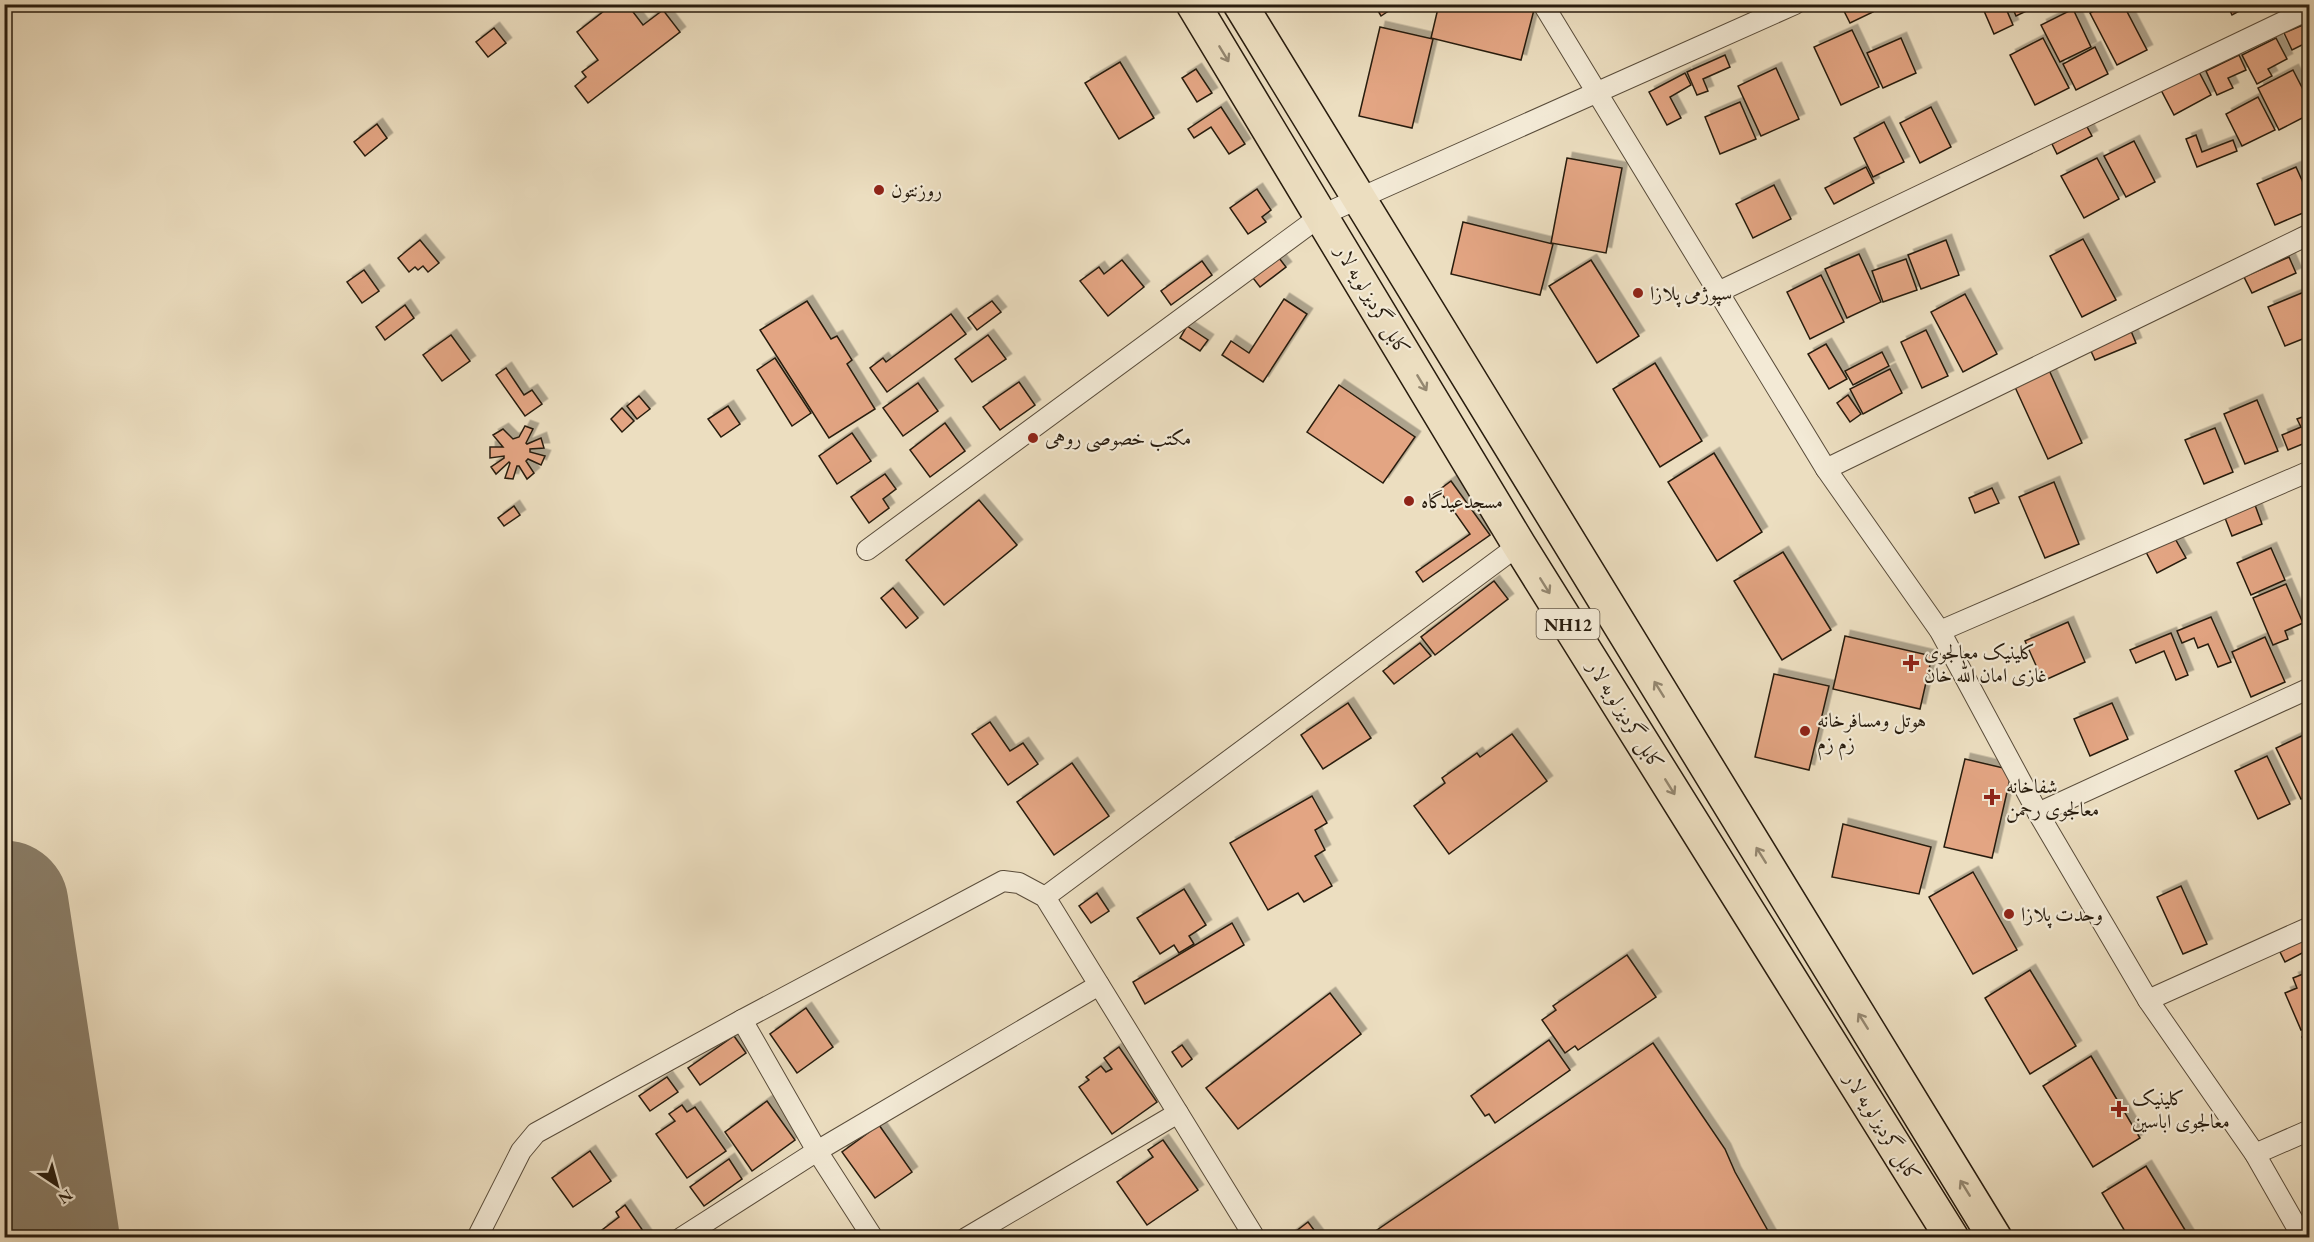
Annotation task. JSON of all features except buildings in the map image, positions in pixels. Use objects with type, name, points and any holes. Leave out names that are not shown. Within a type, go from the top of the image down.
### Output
[{"type":"highway","name":"کابل گردیز لویه لار","points":[[1193,4],[1519,545],[1952,1238]]},
{"type":"highway","name":"کابل گردیز لویه لار","points":[[1240,4],[1995,1238]]},
{"type":"street","points":[[1543,4],[1826,469],[1940,632],[2038,813],[2148,1000],[2255,1155],[2303,1238]]},
{"type":"street","points":[[867,550],[1322,215],[1795,4]]},
{"type":"street","points":[[1718,292],[2310,9]]},
{"type":"street","points":[[1826,469],[2310,234]]},
{"type":"street","points":[[1940,632],[2310,471]]},
{"type":"street","points":[[1045,897],[1519,545]]},
{"type":"street","points":[[2038,813],[2310,688]]},
{"type":"street","points":[[477,1238],[521,1151],[536,1133],[1003,881],[1024,885],[1045,897],[1255,1238]]},
{"type":"street","points":[[2148,1000],[2310,927]]},
{"type":"street","points":[[681,1238],[816,1151],[1099,985]]},
{"type":"street","points":[[742,1020],[816,1151],[873,1238]]},
{"type":"street","points":[[966,1238],[1178,1113]]},
{"type":"street","points":[[2255,1155],[2310,1130]]},
{"type":"runway","points":[[4,905],[55,1238]]},
{"type":"place","name":"روزنتون","points":[[879,190]]},
{"type":"place","name":"سپوژمی پلازا","points":[[1638,293]]},
{"type":"place","name":"مکتب خصوصی روهی","points":[[1033,438]]},
{"type":"place","name":"مسجدعیدگاه","points":[[1409,501]]},
{"type":"place","name":"کلینیک معالجوی غازی امان الله خان","points":[[1911,663]]},
{"type":"place","name":"هوتل ومسافرخانه زم زم","points":[[1805,731]]},
{"type":"place","name":"شفاخانه معالجوی رحمن","points":[[1992,797]]},
{"type":"place","name":"وحدت پلازا","points":[[2009,914]]},
{"type":"place","name":"کلینیک معالجوی اباسین","points":[[2119,1109]]}]
